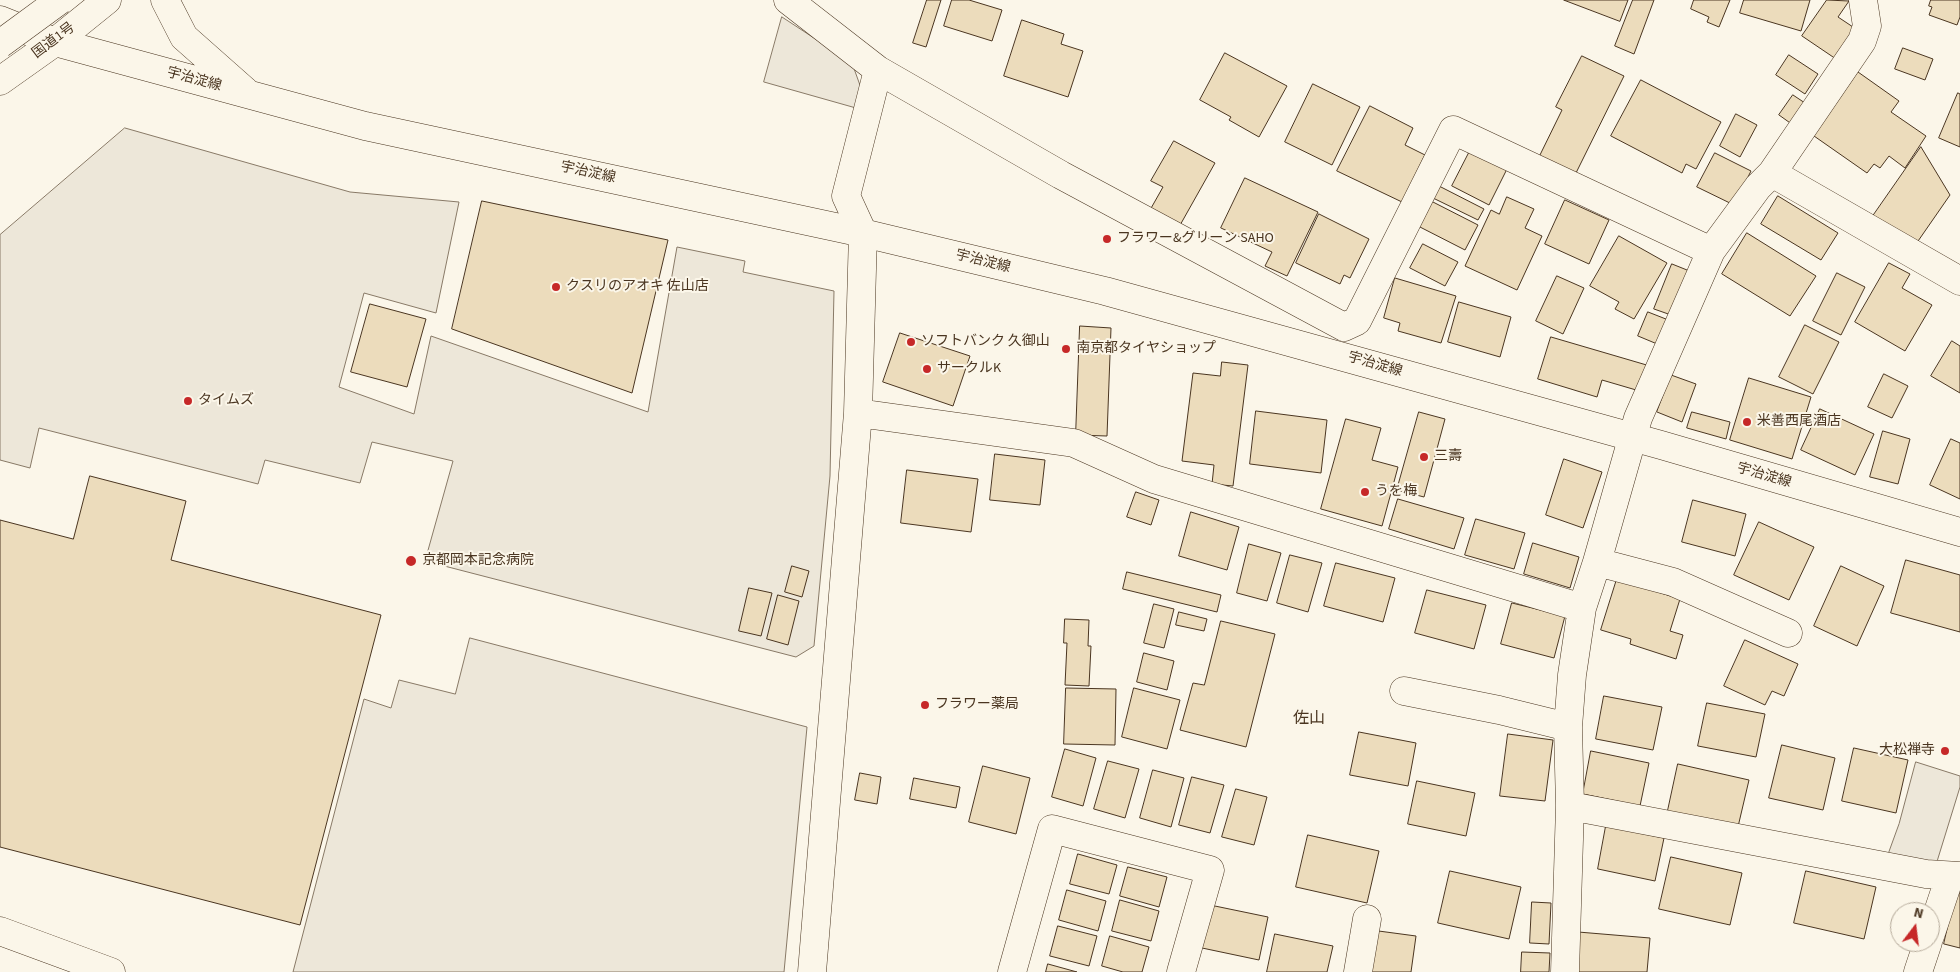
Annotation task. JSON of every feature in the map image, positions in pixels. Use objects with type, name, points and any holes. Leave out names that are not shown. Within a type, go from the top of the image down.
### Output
[{"type":"main road","points":[[0,44],[60,0]]},
{"type":"main road","name":"国道1号","points":[[0,81],[55,42],[107,0]]},
{"type":"main road","points":[[165,0],[184,37],[249,95]]},
{"type":"main road","points":[[788,0],[878,70],[1061,175],[1344,327]]},
{"type":"main road","points":[[1565,972],[1570,806],[1568,727],[1572,675],[1582,608],[1598,562],[1631,438],[1710,251],[1758,187],[1772,173],[1862,41],[1867,26],[1864,0]]},
{"type":"main road","name":"宇治淀線","points":[[0,20],[55,42],[365,126],[863,232],[1105,291],[1960,532]]},
{"type":"main road","points":[[812,972],[858,412],[863,232],[846,196],[878,70]]},
{"type":"main road","points":[[1344,327],[1357,321],[1453,130],[1710,251]]},
{"type":"main road","points":[[1772,173],[1960,280]]},
{"type":"main road","points":[[1337,355],[1344,327]]},
{"type":"main road","points":[[858,412],[1074,443],[1154,479],[1582,608]]},
{"type":"main road","points":[[1598,562],[1673,582],[1788,633]]},
{"type":"main road","points":[[1404,691],[1499,710],[1568,727]]},
{"type":"main road","points":[[1570,806],[1926,874],[1955,876],[1940,912]]},
{"type":"main road","points":[[1012,972],[1052,828],[1210,870],[1182,972]]},
{"type":"main road","points":[[1358,972],[1366,919]]},
{"type":"main road","points":[[0,931],[111,972]]},
{"type":"main road","points":[[1918,972],[1925,952]]},
{"type":"shaded area","points":[[782,17],[852,63],[861,88],[856,108],[764,82]]},
{"type":"shaded area","name":"タイムズ","points":[[125,128],[350,192],[459,202],[436,313],[364,293],[339,387],[414,414],[431,336],[648,412],[677,247],[745,261],[743,272],[834,291],[830,476],[814,646],[796,657],[425,561],[453,461],[372,442],[360,483],[265,460],[258,484],[39,428],[30,468],[0,460],[0,235]]},
{"type":"shaded area","points":[[470,638],[807,727],[784,972],[293,972],[364,699],[391,708],[399,680],[455,694]]},
{"type":"shaded area","points":[[1916,762],[1960,776],[1960,787],[1935,868],[1887,857],[1899,824]]},
{"type":"building","points":[[927,0],[941,0],[926,47],[913,43]]},
{"type":"building","points":[[952,0],[969,0],[1002,10],[992,41],[944,26]]},
{"type":"building","points":[[1564,0],[1628,0],[1620,21]]},
{"type":"building","points":[[1633,0],[1654,0],[1634,54],[1615,46]]},
{"type":"building","points":[[1694,0],[1730,0],[1719,27],[1707,22],[1709,17],[1691,9]]},
{"type":"building","points":[[1744,0],[1810,0],[1801,31],[1740,13]]},
{"type":"building","points":[[1827,0],[1849,1],[1838,17],[1856,29],[1836,59],[1802,36]]},
{"type":"building","points":[[1931,0],[1960,0],[1960,17],[1957,25],[1929,15],[1932,7],[1929,6]]},
{"type":"building","points":[[1022,20],[1064,34],[1061,44],[1083,51],[1068,97],[1004,76]]},
{"type":"building","points":[[1903,48],[1933,59],[1925,80],[1895,69]]},
{"type":"building","points":[[1225,53],[1287,86],[1259,137],[1229,120],[1231,117],[1200,100]]},
{"type":"building","points":[[1789,55],[1818,74],[1805,94],[1776,75]]},
{"type":"building","points":[[1582,56],[1624,76],[1574,177],[1538,159],[1562,110],[1556,107]]},
{"type":"building","points":[[1858,72],[1899,101],[1891,112],[1926,136],[1905,168],[1889,156],[1880,168],[1874,164],[1867,173],[1814,136]]},
{"type":"building","points":[[1641,80],[1721,122],[1696,169],[1686,164],[1682,173],[1611,136]]},
{"type":"building","points":[[1313,84],[1360,107],[1332,165],[1285,142]]},
{"type":"building","points":[[1958,93],[1960,94],[1960,147],[1939,138]]},
{"type":"building","points":[[1793,95],[1808,105],[1793,125],[1779,115]]},
{"type":"building","points":[[1370,106],[1413,128],[1405,145],[1425,155],[1402,202],[1337,171]]},
{"type":"building","points":[[1736,114],[1757,125],[1740,157],[1720,146]]},
{"type":"building","points":[[1174,141],[1215,163],[1179,227],[1150,210],[1163,187],[1151,181]]},
{"type":"building","points":[[1472,147],[1509,165],[1489,205],[1452,186]]},
{"type":"building","points":[[1921,147],[1950,195],[1916,244],[1873,216]]},
{"type":"building","points":[[1715,153],[1751,171],[1734,205],[1697,187]]},
{"type":"building","points":[[1245,178],[1318,212],[1287,276],[1265,266],[1272,252],[1221,228]]},
{"type":"building","points":[[1439,186],[1484,209],[1478,220],[1433,198]]},
{"type":"building","points":[[1778,196],[1838,233],[1821,260],[1761,224]]},
{"type":"building","points":[[1507,197],[1534,209],[1525,228],[1542,236],[1517,290],[1465,266],[1491,210],[1499,214]]},
{"type":"building","points":[[1565,200],[1609,220],[1589,264],[1545,244]]},
{"type":"building","points":[[482,201],[668,240],[632,393],[452,329]]},
{"type":"building","points":[[1431,201],[1478,225],[1465,250],[1418,226]]},
{"type":"building","points":[[1319,214],[1369,239],[1350,278],[1344,275],[1340,284],[1296,263]]},
{"type":"building","points":[[1747,233],[1816,276],[1790,316],[1722,274]]},
{"type":"building","points":[[1619,236],[1667,263],[1634,319],[1615,309],[1619,302],[1590,286]]},
{"type":"building","points":[[1423,244],[1458,262],[1445,286],[1410,268]]},
{"type":"building","points":[[1889,263],[1910,274],[1902,288],[1932,305],[1905,351],[1855,322]]},
{"type":"building","points":[[1672,264],[1692,272],[1674,316],[1654,309]]},
{"type":"building","points":[[1837,273],[1865,287],[1841,335],[1813,321]]},
{"type":"building","points":[[1557,276],[1584,288],[1563,334],[1536,321]]},
{"type":"building","points":[[1395,278],[1456,296],[1441,343],[1398,331],[1400,323],[1384,318]]},
{"type":"building","points":[[1459,302],[1511,317],[1500,357],[1448,342]]},
{"type":"building","points":[[370,304],[426,319],[407,387],[351,372]]},
{"type":"building","points":[[1648,312],[1671,321],[1662,346],[1638,336]]},
{"type":"building","points":[[1805,325],[1839,342],[1813,394],[1779,377]]},
{"type":"building","points":[[1080,326],[1111,328],[1107,436],[1076,435]]},
{"type":"building","name":"サークルK","points":[[900,333],[970,356],[953,406],[883,382]]},
{"type":"building","points":[[1551,337],[1650,366],[1643,392],[1602,380],[1597,397],[1538,379]]},
{"type":"building","points":[[1952,341],[1960,346],[1960,393],[1931,376]]},
{"type":"building","points":[[1222,362],[1248,365],[1233,486],[1212,484],[1214,465],[1182,461],[1193,373],[1220,376]]},
{"type":"building","points":[[1884,374],[1908,386],[1892,418],[1868,407]]},
{"type":"building","points":[[1671,375],[1696,384],[1682,422],[1657,412]]},
{"type":"building","points":[[1749,378],[1811,397],[1792,459],[1730,440]]},
{"type":"building","points":[[1820,409],[1874,434],[1855,475],[1801,450]]},
{"type":"building","points":[[1256,411],[1327,420],[1321,473],[1250,464]]},
{"type":"building","points":[[1419,412],[1445,419],[1424,497],[1397,490]]},
{"type":"building","points":[[1692,412],[1730,422],[1726,439],[1687,428]]},
{"type":"building","points":[[1346,419],[1381,428],[1372,460],[1398,467],[1382,526],[1321,509]]},
{"type":"building","points":[[1883,431],[1910,439],[1898,484],[1870,477]]},
{"type":"building","points":[[1951,439],[1960,443],[1960,499],[1930,485]]},
{"type":"building","points":[[995,454],[1045,460],[1040,505],[990,500]]},
{"type":"building","points":[[1564,459],[1602,472],[1583,528],[1546,515]]},
{"type":"building","points":[[907,470],[978,479],[971,532],[901,523]]},
{"type":"building","points":[[90,476],[186,501],[171,560],[381,615],[300,925],[0,847],[0,520],[73,539]]},
{"type":"building","points":[[1136,492],[1159,500],[1151,525],[1127,517]]},
{"type":"building","points":[[1398,499],[1464,518],[1454,549],[1389,529]]},
{"type":"building","points":[[1693,500],[1746,514],[1735,556],[1682,542]]},
{"type":"building","points":[[1191,512],[1239,527],[1227,570],[1179,556]]},
{"type":"building","points":[[1476,519],[1525,533],[1514,569],[1465,555]]},
{"type":"building","points":[[1759,522],[1814,547],[1789,600],[1734,575]]},
{"type":"building","points":[[1533,543],[1579,557],[1570,588],[1524,574]]},
{"type":"building","points":[[1249,544],[1281,553],[1267,601],[1237,593]]},
{"type":"building","points":[[1290,555],[1322,563],[1308,612],[1277,603]]},
{"type":"building","points":[[1906,560],[1960,575],[1960,632],[1891,613]]},
{"type":"building","points":[[1336,563],[1395,578],[1383,622],[1324,606]]},
{"type":"building","points":[[792,566],[809,571],[802,597],[785,592]]},
{"type":"building","points":[[1841,566],[1884,586],[1857,646],[1814,626]]},
{"type":"building","points":[[1127,572],[1221,595],[1217,612],[1123,589]]},
{"type":"building","points":[[1617,579],[1680,599],[1670,631],[1683,635],[1676,659],[1630,644],[1631,639],[1601,630]]},
{"type":"building","points":[[749,588],[772,593],[761,636],[739,631]]},
{"type":"building","points":[[1427,590],[1486,605],[1474,649],[1415,633]]},
{"type":"building","points":[[778,595],[799,601],[788,645],[767,639]]},
{"type":"building","points":[[1512,603],[1565,616],[1554,658],[1501,644]]},
{"type":"building","points":[[1154,604],[1174,609],[1164,648],[1144,643]]},
{"type":"building","points":[[1179,612],[1207,619],[1204,631],[1176,625]]},
{"type":"building","points":[[1065,619],[1089,620],[1088,646],[1091,646],[1089,686],[1065,685],[1067,643],[1064,643]]},
{"type":"building","points":[[1221,621],[1275,634],[1246,747],[1180,730],[1193,683],[1204,685]]},
{"type":"building","points":[[1745,640],[1798,664],[1784,696],[1772,691],[1765,705],[1724,686]]},
{"type":"building","points":[[1144,653],[1174,661],[1167,690],[1137,682]]},
{"type":"building","points":[[1066,688],[1116,689],[1115,745],[1064,744]]},
{"type":"building","points":[[1134,688],[1180,700],[1167,749],[1122,737]]},
{"type":"building","points":[[1604,696],[1662,707],[1653,750],[1596,739]]},
{"type":"building","points":[[1707,703],[1765,714],[1756,757],[1698,746]]},
{"type":"building","points":[[1359,732],[1416,743],[1408,786],[1350,775]]},
{"type":"building","points":[[1508,734],[1553,740],[1545,801],[1500,796]]},
{"type":"building","points":[[1782,745],[1835,758],[1823,810],[1769,798]]},
{"type":"building","points":[[1854,748],[1908,760],[1896,813],[1842,801]]},
{"type":"building","points":[[1065,749],[1096,758],[1083,806],[1052,797]]},
{"type":"building","points":[[1591,751],[1649,763],[1640,806],[1583,794]]},
{"type":"building","points":[[1108,761],[1139,769],[1125,818],[1094,809]]},
{"type":"building","points":[[1678,764],[1749,780],[1737,831],[1667,815]]},
{"type":"building","points":[[983,766],[1030,778],[1016,834],[969,822]]},
{"type":"building","points":[[1153,770],[1184,778],[1171,827],[1140,818]]},
{"type":"building","points":[[860,773],[881,777],[877,804],[855,800]]},
{"type":"building","points":[[1192,777],[1224,785],[1210,833],[1179,825]]},
{"type":"building","points":[[914,778],[960,787],[956,808],[910,799]]},
{"type":"building","points":[[1417,781],[1475,793],[1466,836],[1408,824]]},
{"type":"building","points":[[1236,789],[1267,797],[1254,845],[1222,837]]},
{"type":"building","points":[[1606,826],[1664,838],[1655,881],[1598,869]]},
{"type":"building","points":[[1308,835],[1379,851],[1367,903],[1296,887]]},
{"type":"building","points":[[1078,854],[1117,865],[1109,894],[1070,884]]},
{"type":"building","points":[[1671,857],[1742,873],[1730,925],[1659,909]]},
{"type":"building","points":[[1128,867],[1167,877],[1159,907],[1120,896]]},
{"type":"building","points":[[1450,871],[1521,887],[1509,939],[1438,923]]},
{"type":"building","points":[[1806,871],[1876,887],[1864,939],[1794,923]]},
{"type":"building","points":[[1067,890],[1106,901],[1098,931],[1059,920]]},
{"type":"building","points":[[1956,892],[1960,893],[1960,948],[1944,944]]},
{"type":"building","points":[[1120,900],[1159,911],[1151,941],[1112,931]]},
{"type":"building","points":[[1532,902],[1551,903],[1549,944],[1530,943]]},
{"type":"building","points":[[1210,905],[1268,917],[1259,960],[1202,948]]},
{"type":"building","points":[[1058,926],[1097,936],[1089,966],[1050,956]]},
{"type":"building","points":[[1371,930],[1416,936],[1411,972],[1365,972]]},
{"type":"building","points":[[1578,932],[1650,938],[1647,972],[1575,972]]},
{"type":"building","points":[[1275,934],[1333,946],[1327,972],[1267,972]]},
{"type":"building","points":[[1110,936],[1149,947],[1142,972],[1123,972],[1102,966]]},
{"type":"building","points":[[1522,952],[1550,953],[1549,972],[1521,972]]},
{"type":"building","points":[[1048,964],[1077,972],[1046,972]]},
{"type":"place","name":"フラワー&グリーン SAHO","points":[[1107,239]]},
{"type":"place","name":"クスリのアオキ 佐山店","points":[[556,287]]},
{"type":"place","name":"ソフトバンク 久御山","points":[[911,342]]},
{"type":"place","name":"南京都タイヤショップ","points":[[1066,349]]},
{"type":"place","name":"サークルK","points":[[927,369]]},
{"type":"place","name":"タイムズ","points":[[188,401]]},
{"type":"place","name":"米善西尾酒店","points":[[1747,422]]},
{"type":"place","name":"三壽","points":[[1424,457]]},
{"type":"place","name":"うを梅","points":[[1365,492]]},
{"type":"place","name":"京都岡本記念病院","points":[[411,561]]},
{"type":"place","name":"フラワー薬局","points":[[925,705]]},
{"type":"place","name":"大松禅寺","points":[[1945,751]]},
{"type":"district","name":"佐山","points":[[1309,719]]}]
